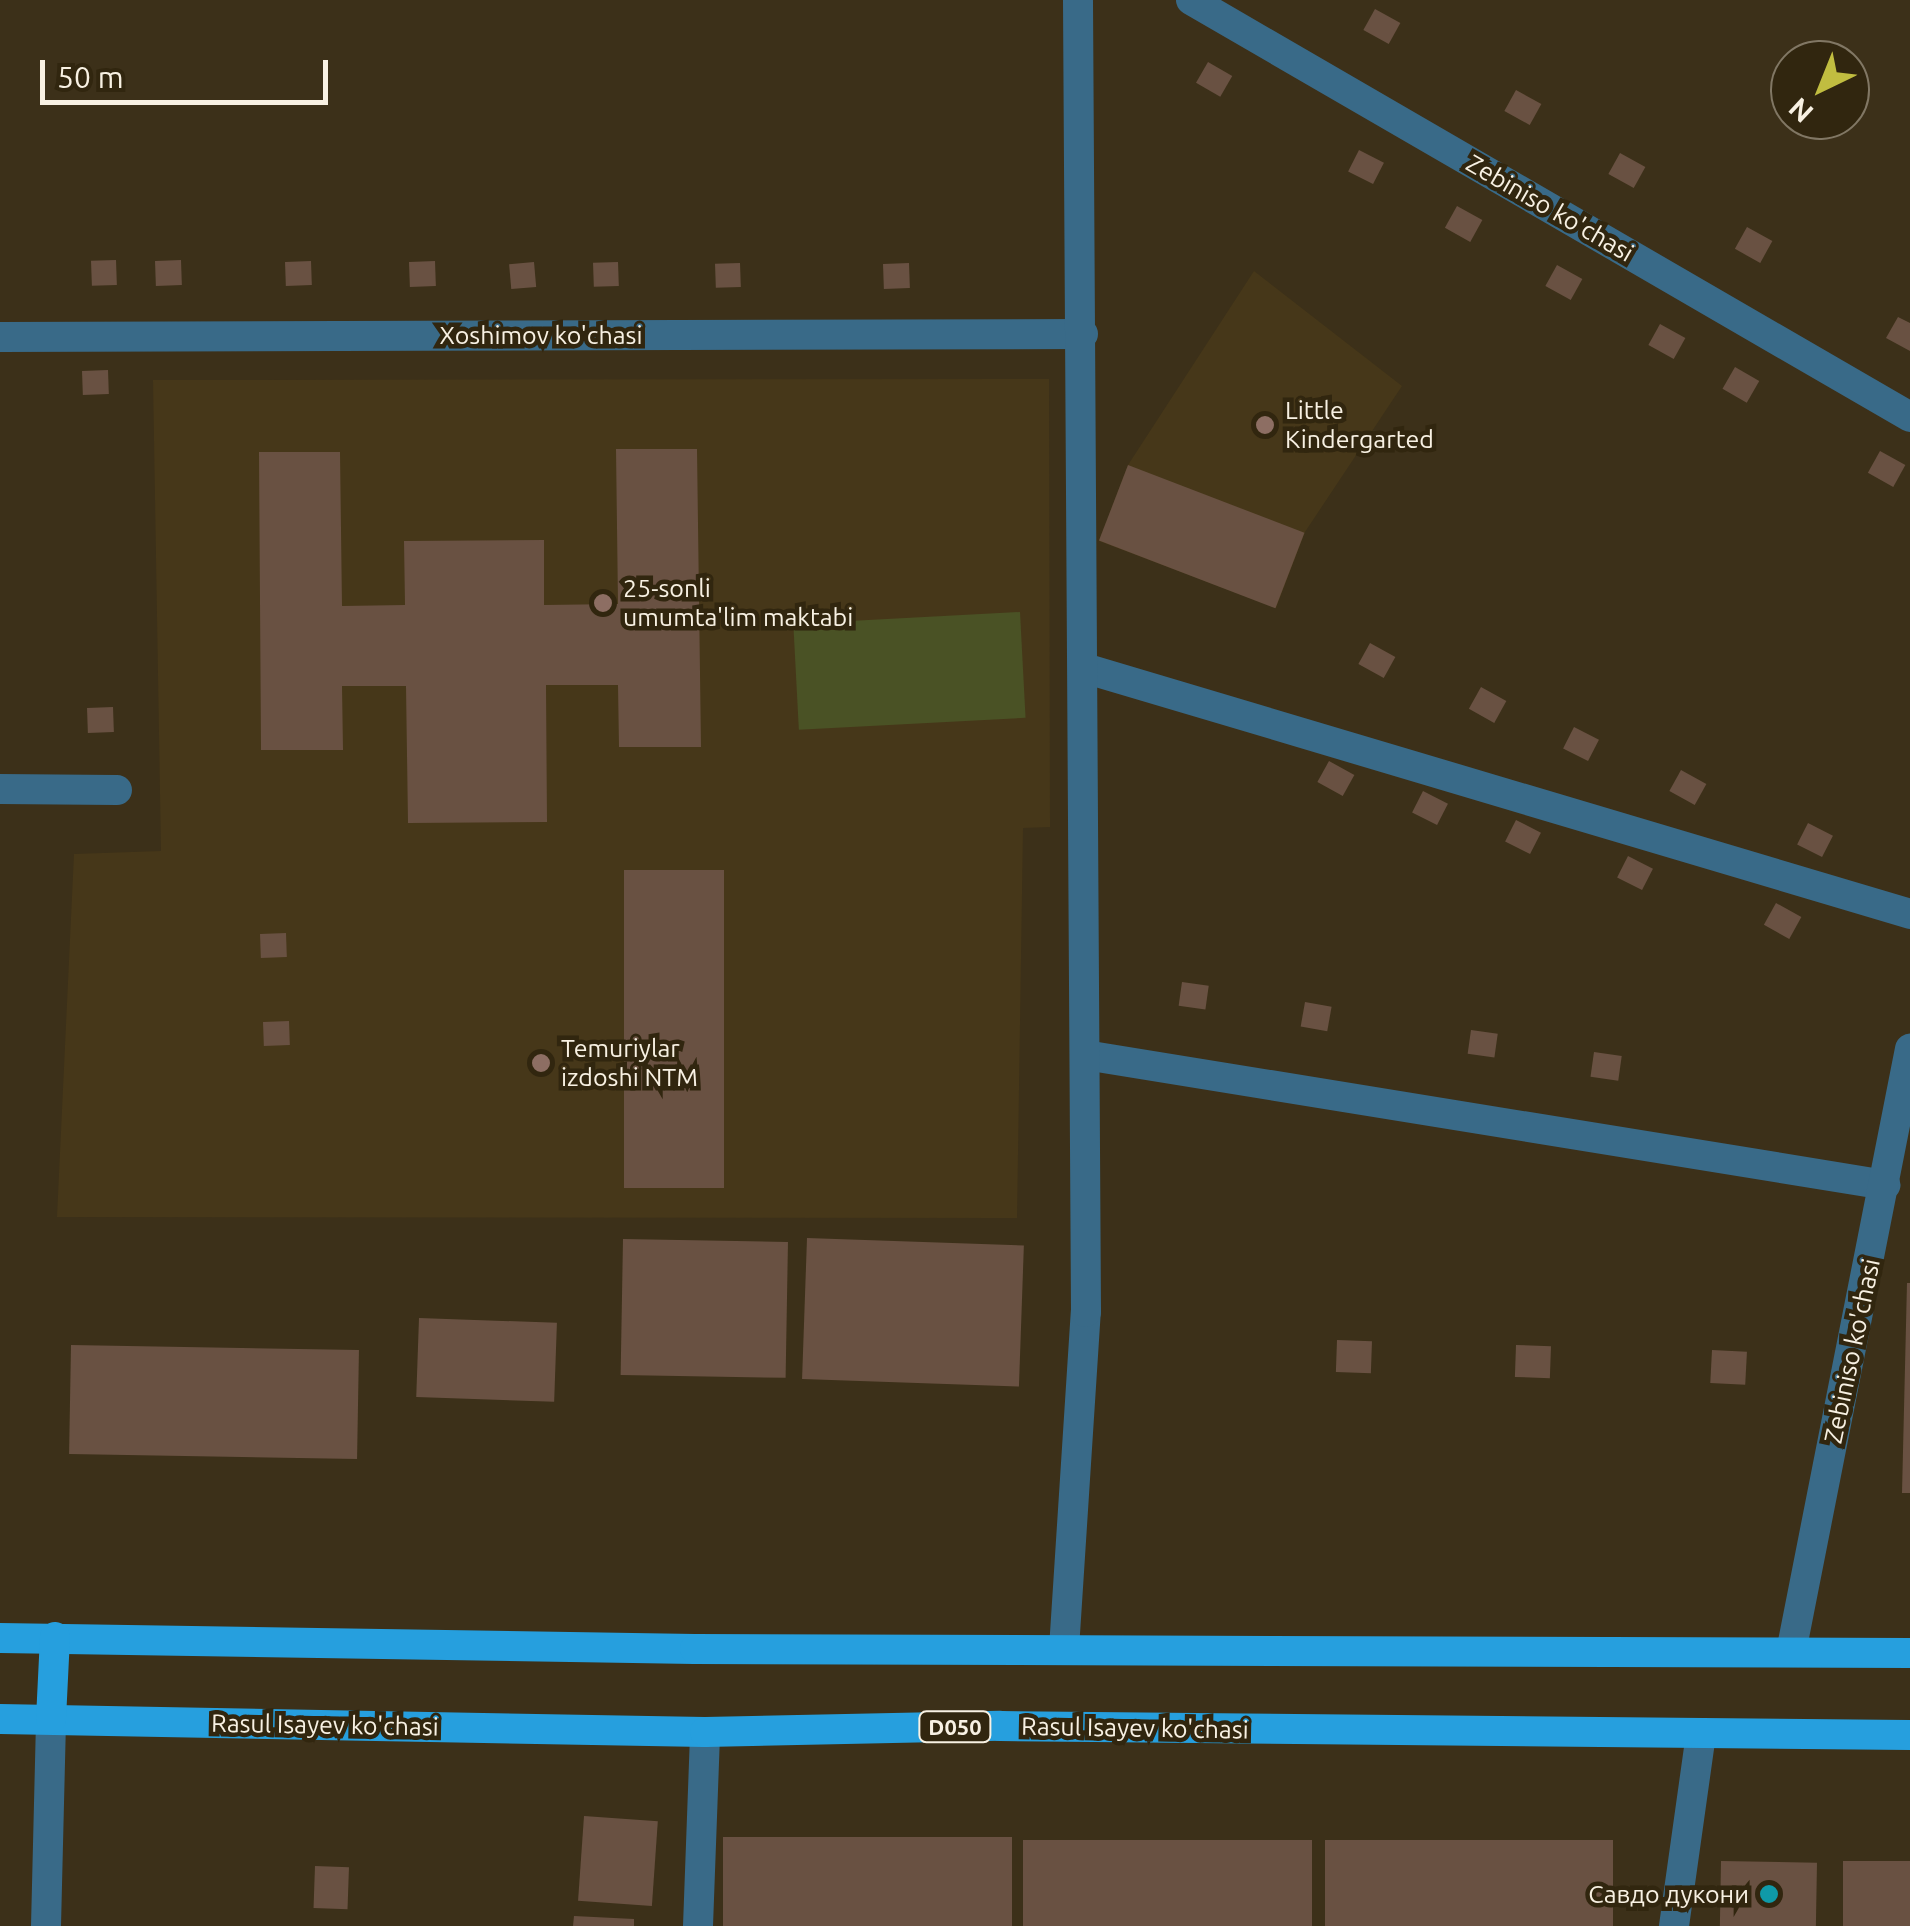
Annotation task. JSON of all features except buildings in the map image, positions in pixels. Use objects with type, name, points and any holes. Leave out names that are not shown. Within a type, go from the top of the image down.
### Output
[{"type":"main road","points":[[52,1720],[55,1636]]},
{"type":"main road","points":[[0,1638],[1910,1654]]},
{"type":"main road","name":"Rasul Isayev ko'chasi","points":[[0,1719],[705,1732],[1020,1726],[1910,1735]]},
{"type":"street","points":[[1064,1649],[1086,1312],[1078,0]]},
{"type":"street","name":"Zebiniso ko'chasi","points":[[1191,0],[1910,416]]},
{"type":"street","name":"Xoshimov ko'chasi","points":[[0,337],[1083,334]]},
{"type":"street","points":[[1084,668],[1910,914]]},
{"type":"street","points":[[0,790],[117,790]]},
{"type":"street","name":"Zebiniso ko'chasi","points":[[1790,1652],[1886,1185],[1910,1049]]},
{"type":"street","points":[[1085,1054],[1886,1185]]},
{"type":"street","points":[[46,1926],[52,1720]]},
{"type":"street","points":[[698,1926],[705,1732]]},
{"type":"street","points":[[1674,1926],[1701,1733]]},
{"type":"shaded area","name":"Little Kindergarted","points":[[1254,271],[1402,386],[1305,532],[1276,608],[1099,541],[1128,465]]},
{"type":"shaded area","points":[[1049,379],[1050,827],[1023,828],[1017,1218],[57,1217],[74,854],[161,851],[153,380]]},
{"type":"green space","points":[[1020,612],[1026,718],[799,730],[793,624]]},
{"type":"place","name":"Little Kindergarted","points":[[1265,425]]},
{"type":"place","name":"25-sonli umumta'lim maktabi","points":[[603,603]]},
{"type":"place","name":"Temuriylar izdoshi NTM","points":[[541,1063]]},
{"type":"place","name":"Савдо дукони","points":[[1769,1894]]}]
